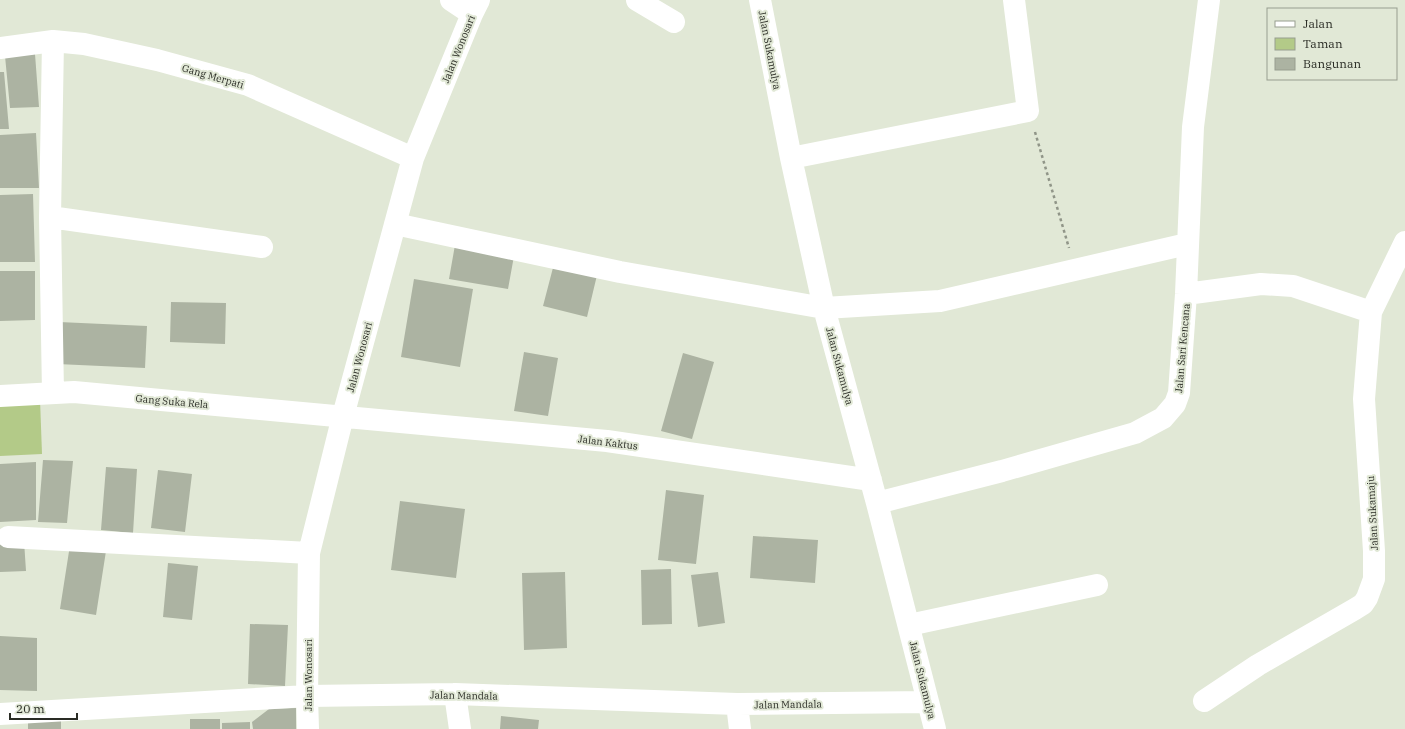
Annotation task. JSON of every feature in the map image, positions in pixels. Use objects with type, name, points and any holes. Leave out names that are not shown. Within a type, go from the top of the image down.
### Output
[{"type":"street","points":[[451,0],[476,7]]},
{"type":"street","points":[[637,0],[674,22]]},
{"type":"street","name":"Jalan Sukamulya","points":[[760,0],[791,158],[824,308],[872,480],[935,729]]},
{"type":"street","points":[[791,158],[1028,111],[1014,0]]},
{"type":"street","name":"Jalan Sari Kencana","points":[[877,503],[1002,471],[1135,433],[1163,418],[1175,404],[1179,393],[1186,294],[1193,127],[1209,0]]},
{"type":"street","name":"Jalan Wonosari","points":[[308,729],[309,553],[343,416],[413,158],[476,7]]},
{"type":"street","points":[[53,41],[50,217],[53,393]]},
{"type":"street","name":"Gang Merpati","points":[[0,48],[53,41],[84,44],[156,60],[248,86],[413,158]]},
{"type":"street","points":[[50,217],[262,247]]},
{"type":"street","points":[[395,224],[620,272],[824,308],[940,301],[1187,244]]},
{"type":"street","name":"Jalan Sukamaju","points":[[1204,701],[1258,665],[1363,604],[1367,598],[1374,579],[1374,543],[1364,399],[1371,312],[1405,242]]},
{"type":"street","points":[[1186,294],[1261,284],[1293,286],[1371,312]]},
{"type":"street","name":"Gang Suka Rela","points":[[0,396],[74,392],[343,416]]},
{"type":"street","name":"Jalan Kaktus","points":[[343,416],[607,441],[872,480]]},
{"type":"street","points":[[8,537],[309,553]]},
{"type":"street","points":[[909,625],[1097,585]]},
{"type":"street","points":[[455,694],[460,729]]},
{"type":"street","name":"Jalan Mandala","points":[[0,714],[307,696],[455,694],[737,704],[928,702]]},
{"type":"street","points":[[737,704],[740,729]]},
{"type":"path","points":[[1028,111],[1076,269]]},
{"type":"green space","points":[[40,399],[42,454],[0,456],[0,401]]},
{"type":"building","points":[[35,54],[39,107],[10,108],[5,56]]},
{"type":"building","points":[[0,72],[4,72],[9,129],[0,129]]},
{"type":"building","points":[[36,133],[39,188],[0,188],[0,135]]},
{"type":"building","points":[[33,194],[35,262],[0,262],[0,195]]},
{"type":"building","points":[[455,245],[514,256],[508,289],[449,279]]},
{"type":"building","points":[[555,260],[598,271],[587,317],[543,306]]},
{"type":"building","points":[[0,271],[35,271],[35,320],[0,321]]},
{"type":"building","points":[[414,279],[473,289],[460,367],[401,357]]},
{"type":"building","points":[[171,302],[226,303],[225,344],[170,342]]},
{"type":"building","points":[[59,322],[147,326],[145,368],[57,364]]},
{"type":"building","points":[[524,352],[558,358],[548,416],[514,411]]},
{"type":"building","points":[[683,353],[714,362],[692,439],[661,431]]},
{"type":"building","points":[[43,460],[73,461],[67,523],[38,522]]},
{"type":"building","points":[[36,462],[36,520],[0,522],[0,464]]},
{"type":"building","points":[[106,467],[137,469],[133,533],[101,530]]},
{"type":"building","points":[[158,470],[192,474],[185,532],[151,528]]},
{"type":"building","points":[[666,490],[704,495],[696,564],[658,560]]},
{"type":"building","points":[[400,501],[465,509],[456,578],[391,570]]},
{"type":"building","points":[[753,536],[818,540],[815,583],[750,578]]},
{"type":"building","points":[[24,541],[26,571],[0,572],[0,542]]},
{"type":"building","points":[[70,545],[106,551],[96,615],[60,609]]},
{"type":"building","points":[[168,563],[198,566],[192,620],[163,617]]},
{"type":"building","points":[[671,569],[672,624],[642,625],[641,570]]},
{"type":"building","points":[[565,572],[567,648],[524,650],[522,573]]},
{"type":"building","points":[[718,572],[725,623],[698,627],[691,575]]},
{"type":"building","points":[[250,624],[288,625],[285,686],[248,684]]},
{"type":"building","points":[[0,636],[37,638],[37,691],[0,690]]},
{"type":"building","points":[[296,708],[296,729],[253,729],[252,722],[269,709]]},
{"type":"building","points":[[501,716],[539,720],[538,729],[500,729]]},
{"type":"building","points":[[61,718],[61,729],[28,729],[28,720]]},
{"type":"building","points":[[190,719],[220,719],[220,729],[190,729]]},
{"type":"building","points":[[250,722],[250,729],[222,729],[222,723]]}]
